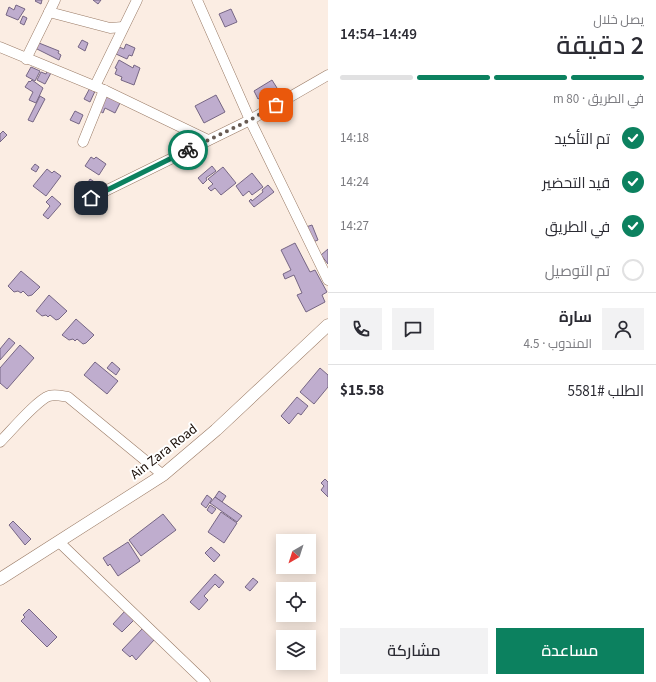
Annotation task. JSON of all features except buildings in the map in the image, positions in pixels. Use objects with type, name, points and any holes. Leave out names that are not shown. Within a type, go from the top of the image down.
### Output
[{"type":"main road","name":"Ain Zara Road","points":[[0,579],[163,476],[216,430],[328,325]]},
{"type":"street","points":[[26,59],[55,0]]},
{"type":"street","points":[[83,142],[100,88],[123,27],[137,0]]},
{"type":"street","points":[[197,0],[250,120],[328,280]]},
{"type":"street","points":[[49,12],[110,28],[123,27]]},
{"type":"street","points":[[0,47],[26,59],[100,88],[208,140]]},
{"type":"street","points":[[91,198],[250,120],[328,75]]},
{"type":"street","points":[[0,442],[48,396],[60,395],[68,397],[163,476]]},
{"type":"street","points":[[59,542],[205,682]]},
{"type":"way so far","points":[[188,150],[250,120],[276,105]]},
{"type":"route","points":[[91,198],[188,150]]}]
